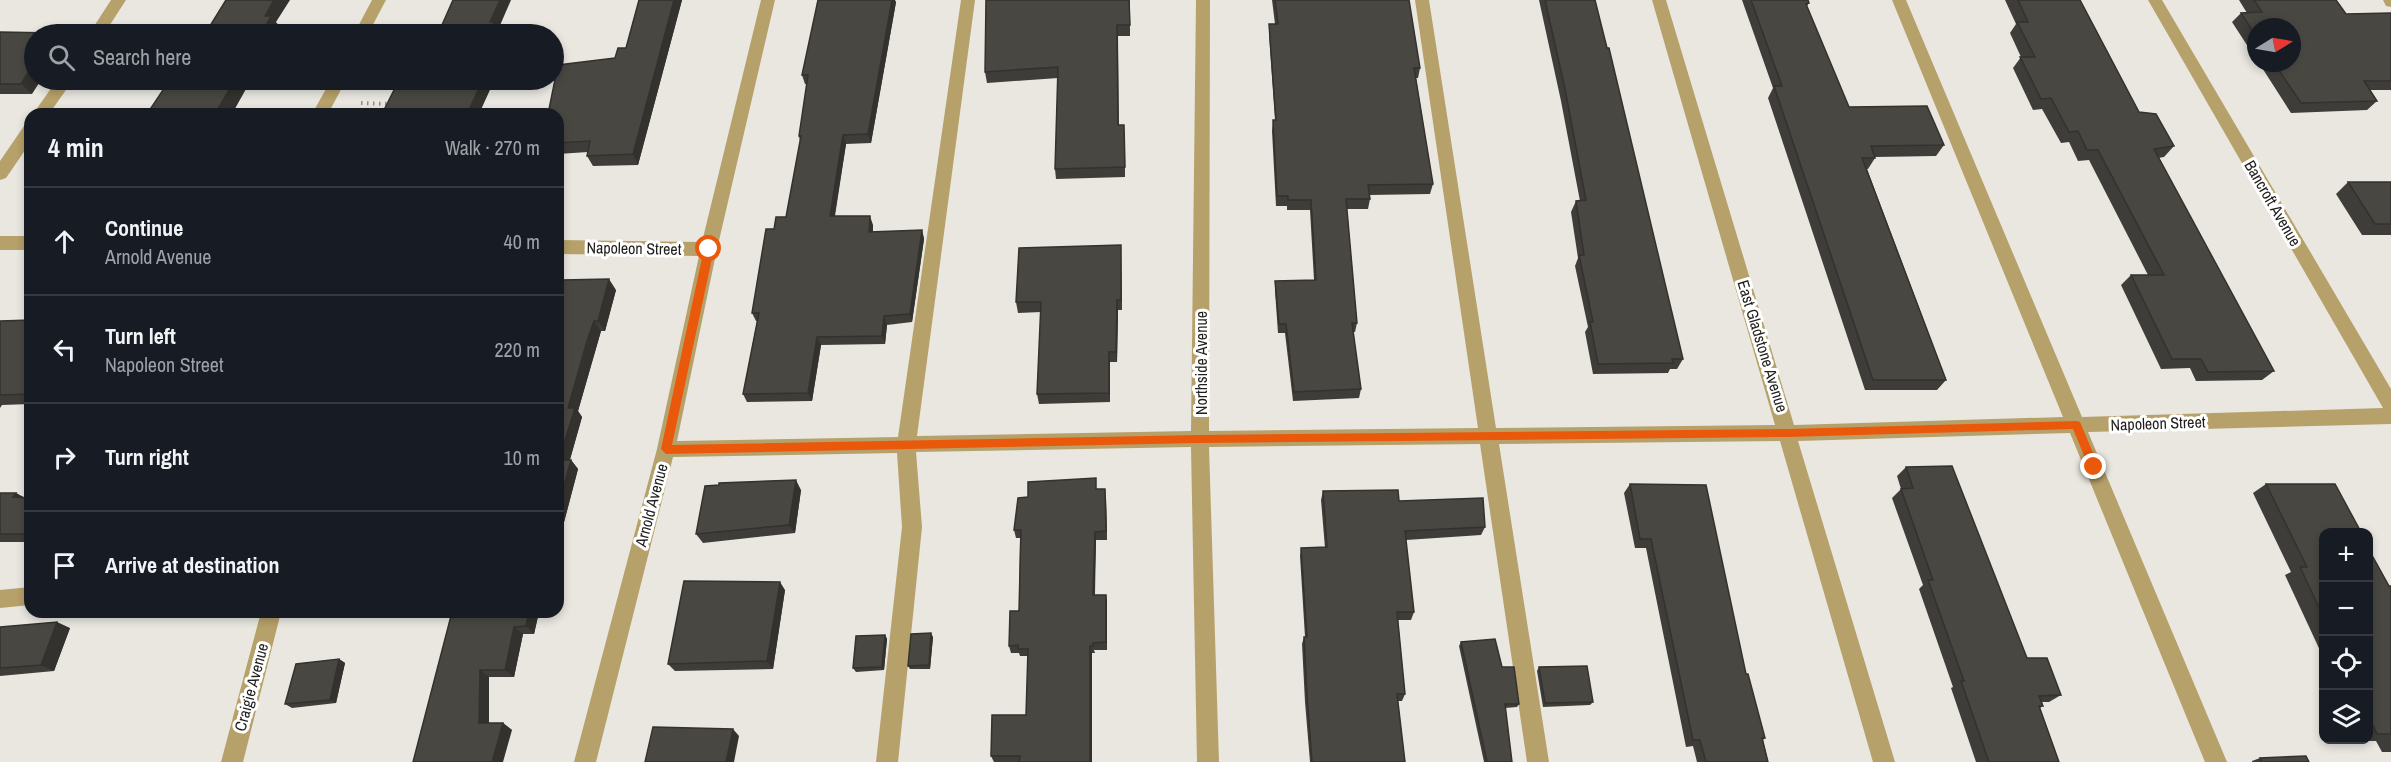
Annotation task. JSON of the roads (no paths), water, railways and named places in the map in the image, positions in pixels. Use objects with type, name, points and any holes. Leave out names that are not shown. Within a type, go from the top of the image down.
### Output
[{"type":"street","points":[[103,24],[119,0]]},
{"type":"street","points":[[366,24],[379,0]]},
{"type":"street","name":"Arnold Avenue","points":[[585,762],[666,449],[709,249],[768,0]]},
{"type":"street","points":[[887,762],[912,527],[906,446],[968,0]]},
{"type":"street","name":"Northside Avenue","points":[[1203,0],[1200,439],[1208,762]]},
{"type":"street","points":[[1422,0],[1486,436],[1538,762]]},
{"type":"street","name":"East Gladstone Avenue","points":[[1659,0],[1884,762]]},
{"type":"street","points":[[1899,0],[2216,762]]},
{"type":"street","name":"Bancroft Avenue","points":[[2155,0],[2391,405]]},
{"type":"street","points":[[45,108],[58,90]]},
{"type":"street","points":[[323,108],[333,90]]},
{"type":"street","points":[[0,174],[24,139]]},
{"type":"street","points":[[0,243],[24,243]]},
{"type":"street","name":"Napoleon Street","points":[[564,247],[709,249]]},
{"type":"street","name":"Napoleon Street","points":[[666,449],[1200,439],[1788,433],[2391,416]]},
{"type":"street","points":[[0,599],[24,597]]},
{"type":"street","name":"Craigie Avenue","points":[[232,762],[269,618]]}]
